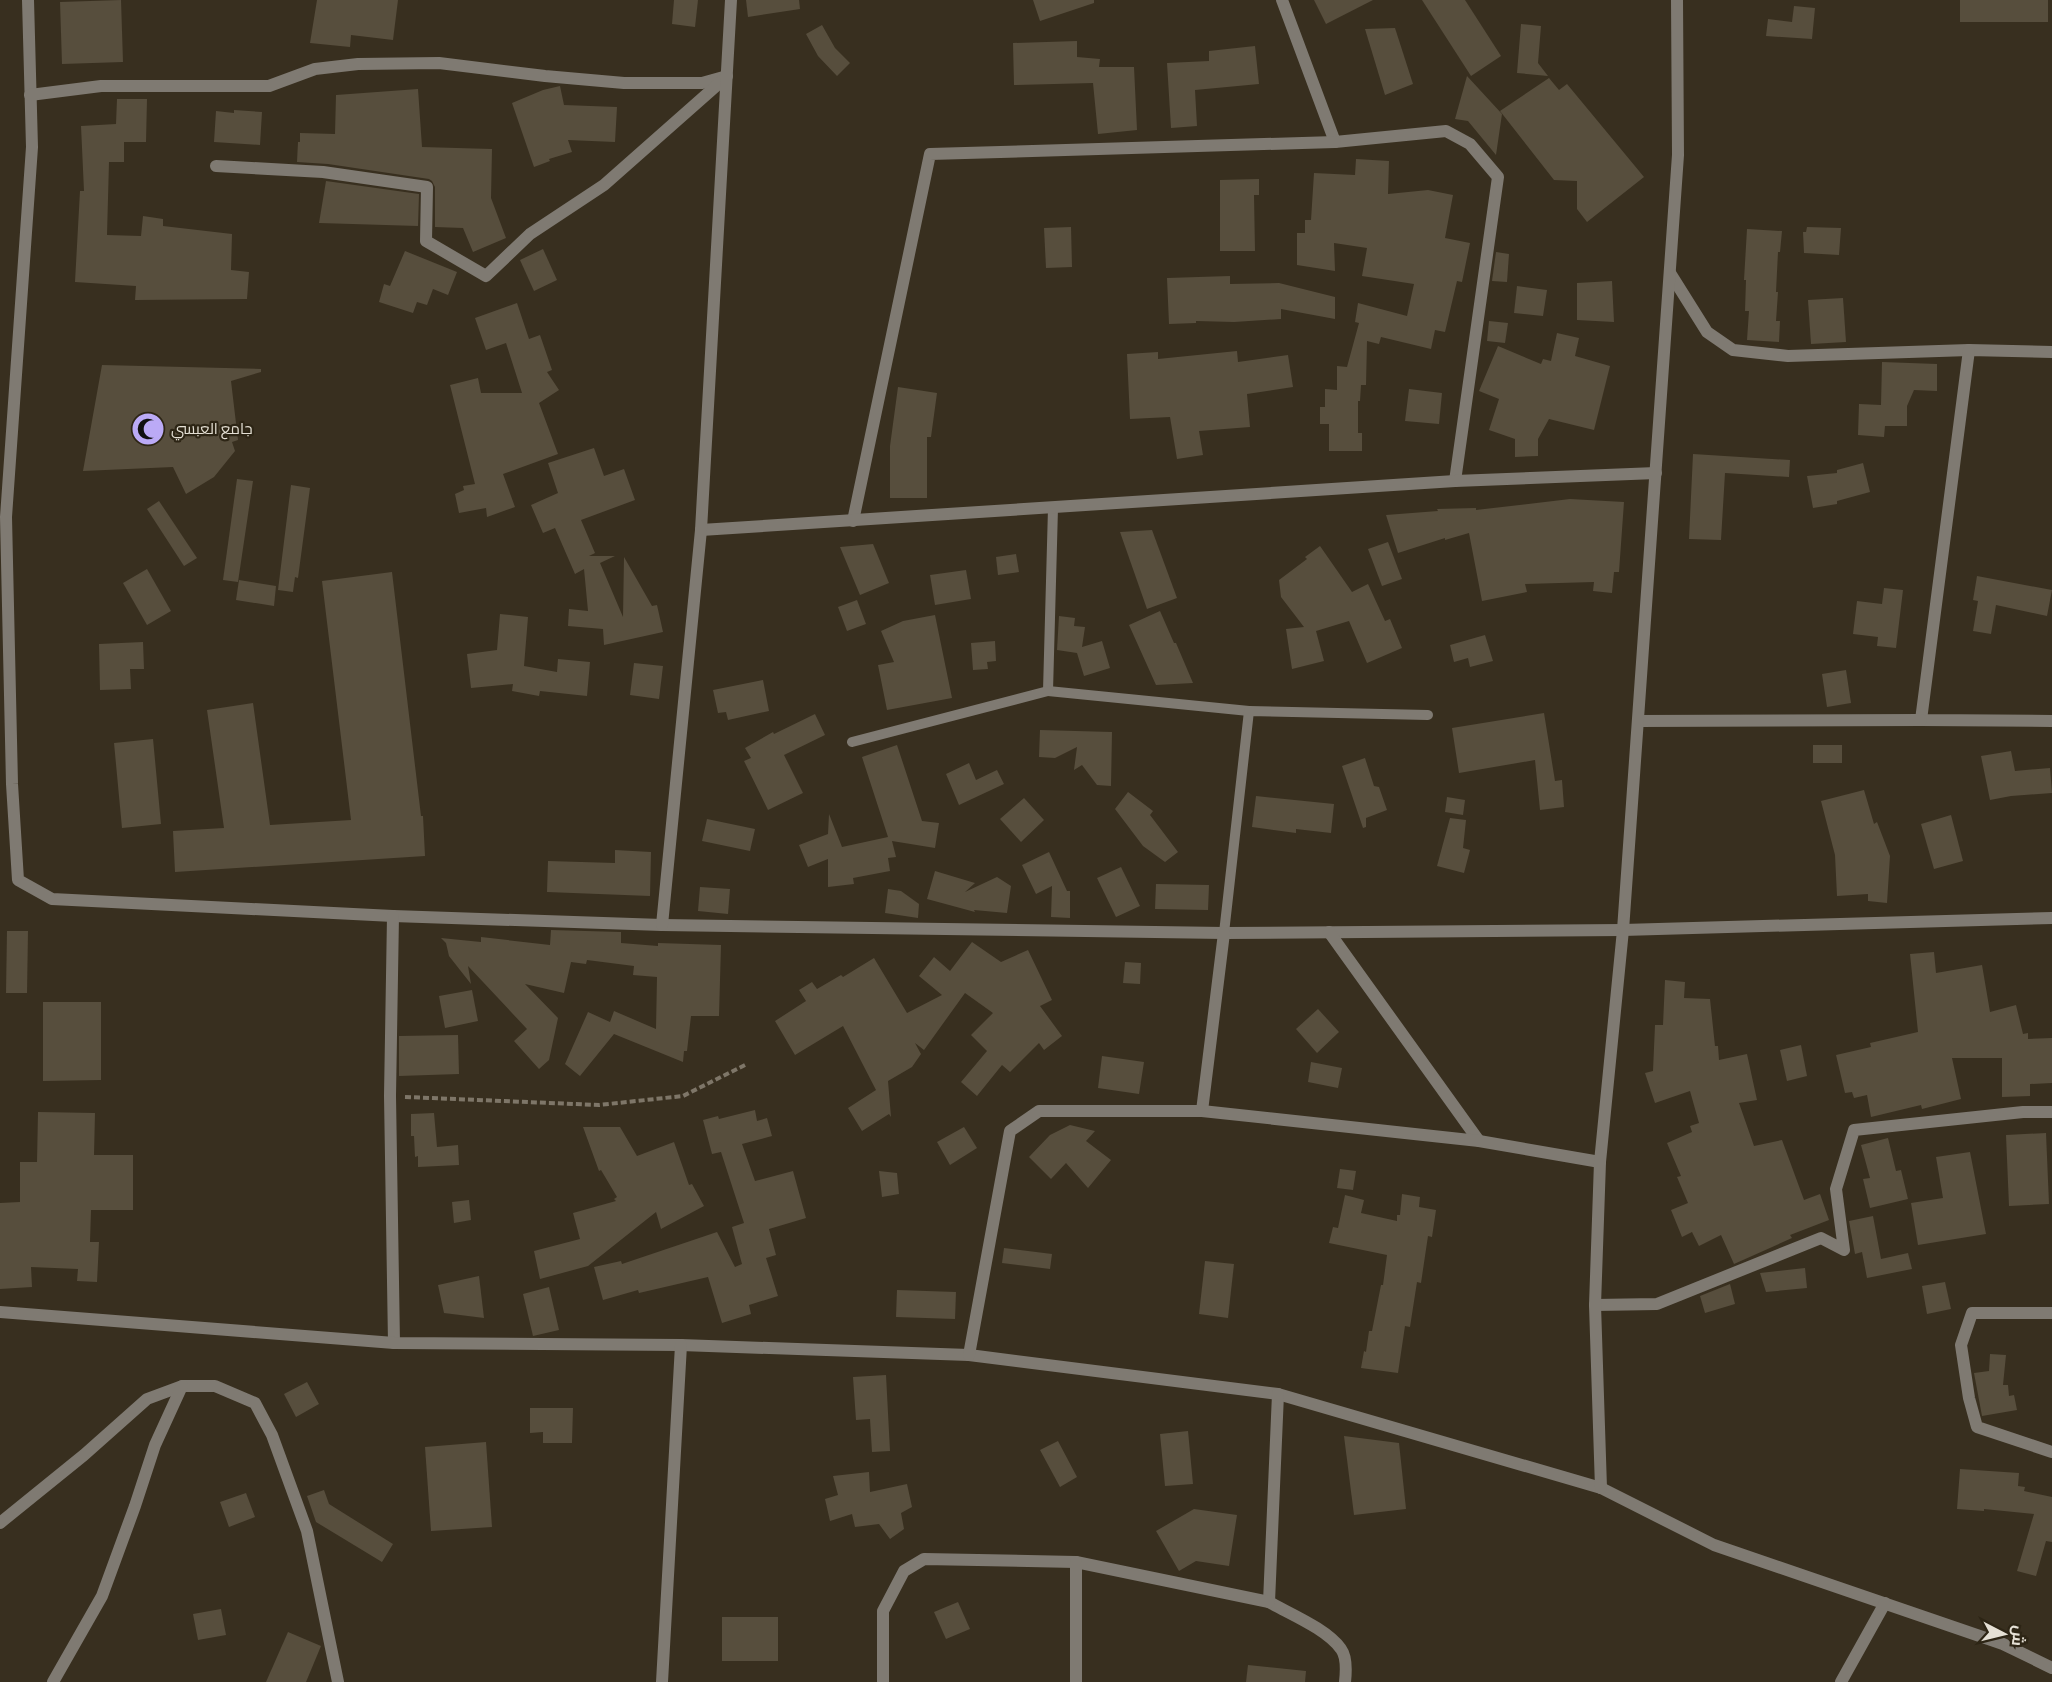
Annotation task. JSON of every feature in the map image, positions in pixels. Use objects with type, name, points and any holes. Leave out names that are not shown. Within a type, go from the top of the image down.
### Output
[{"type":"street","points":[[28,0],[32,147],[3,516],[5,699],[18,880],[52,899],[393,916],[662,925],[1224,933],[1623,930],[2052,918]]},
{"type":"street","points":[[662,925],[701,530],[731,0]]},
{"type":"street","points":[[1282,0],[1335,142]]},
{"type":"street","points":[[1601,1488],[1595,1305],[1600,1162],[1623,930],[1678,155],[1677,0]]},
{"type":"street","points":[[30,96],[101,86],[269,86],[315,69],[357,64],[439,63],[545,76],[624,82],[702,83],[727,76]]},
{"type":"street","points":[[216,166],[323,172],[427,187],[426,241],[486,276],[530,234],[604,185],[727,76]]},
{"type":"street","points":[[853,521],[930,154],[1335,142],[1446,131],[1470,144],[1498,177],[1455,481]]},
{"type":"street","points":[[1670,273],[1707,332],[1733,350],[1788,356],[1969,351],[2052,352]]},
{"type":"street","points":[[1921,720],[1969,351]]},
{"type":"street","points":[[701,530],[1455,481],[1656,473]]},
{"type":"street","points":[[1638,721],[2052,721]]},
{"type":"street","points":[[393,916],[390,1096],[394,1343]]},
{"type":"street","points":[[1329,932],[1479,1141]]},
{"type":"street","points":[[1202,1111],[1224,933]]},
{"type":"street","points":[[969,1355],[1010,1131],[1040,1111],[1202,1111],[1479,1141],[1600,1162]]},
{"type":"street","points":[[1595,1305],[1657,1304],[1821,1238],[1844,1250],[1836,1189],[1854,1130],[2023,1112],[2052,1112]]},
{"type":"street","points":[[0,1312],[394,1343],[681,1345],[969,1355],[1278,1394],[1601,1488],[1714,1545],[2003,1644],[2052,1668]]},
{"type":"street","points":[[2052,1313],[1972,1313],[1961,1345],[1969,1398],[1977,1427],[2052,1452]]},
{"type":"street","points":[[662,1682],[681,1345]]},
{"type":"street","points":[[0,1523],[84,1455],[147,1399],[182,1386],[215,1386],[255,1403],[272,1436],[307,1531],[338,1682]]},
{"type":"street","points":[[53,1682],[102,1596],[155,1444],[182,1386]]},
{"type":"street","points":[[1269,1602],[1278,1394]]},
{"type":"street","points":[[883,1682],[883,1611],[904,1571],[924,1559],[1077,1562],[1269,1602],[1323,1633],[1342,1650],[1346,1670],[1345,1682]]},
{"type":"street","points":[[1076,1682],[1077,1562]]},
{"type":"street","points":[[1841,1682],[1885,1603]]},
{"type":"lane","points":[[1048,691],[1053,508]]},
{"type":"lane","points":[[852,742],[1048,691],[1249,711],[1428,715]]},
{"type":"lane","points":[[1224,933],[1249,711]]},
{"type":"path","points":[[390,1096],[600,1105],[683,1096],[745,1065]]},
{"type":"building","points":[[121,0],[123,62],[62,64],[60,2]]},
{"type":"building","points":[[317,0],[398,0],[393,40],[351,35],[350,47],[310,43]]},
{"type":"building","points":[[674,0],[698,0],[695,27],[672,24]]},
{"type":"building","points":[[746,0],[799,0],[800,9],[748,17]]},
{"type":"building","points":[[1033,0],[1094,0],[1094,3],[1040,21]]},
{"type":"building","points":[[1314,0],[1373,0],[1326,24]]},
{"type":"building","points":[[1422,0],[1465,0],[1501,56],[1471,76]]},
{"type":"building","points":[[1960,0],[2048,0],[2048,22],[1960,22]]},
{"type":"building","points":[[1794,6],[1815,8],[1812,39],[1766,36],[1768,19],[1792,22]]},
{"type":"building","points":[[1521,24],[1541,26],[1538,63],[1548,76],[1517,73]]},
{"type":"building","points":[[822,25],[835,48],[850,63],[837,76],[818,56],[806,34]]},
{"type":"building","points":[[1395,28],[1413,84],[1385,95],[1365,29]]},
{"type":"building","points":[[1077,41],[1077,57],[1100,59],[1099,67],[1134,67],[1137,130],[1098,134],[1093,83],[1014,85],[1013,43]]},
{"type":"building","points":[[1255,46],[1259,84],[1195,90],[1197,126],[1171,128],[1167,63],[1209,61],[1209,51]]},
{"type":"building","points":[[1467,76],[1502,114],[1496,155],[1468,121],[1455,119]]},
{"type":"building","points":[[1549,78],[1559,90],[1567,84],[1644,177],[1587,222],[1577,209],[1577,181],[1554,180],[1500,111]]},
{"type":"building","points":[[560,86],[564,105],[617,107],[615,142],[568,140],[572,152],[549,159],[550,161],[534,167],[512,103],[543,90]]},
{"type":"building","points":[[418,89],[422,147],[492,149],[491,198],[506,238],[473,252],[463,228],[435,227],[435,187],[429,179],[328,164],[297,162],[300,133],[335,134],[336,95]]},
{"type":"building","points":[[117,99],[147,99],[146,142],[124,142],[124,162],[109,162],[107,235],[141,236],[143,216],[163,219],[163,226],[232,234],[231,270],[249,272],[247,299],[135,300],[136,286],[75,282],[80,191],[84,191],[81,126],[116,124]]},
{"type":"building","points":[[234,110],[262,112],[260,145],[214,142],[216,111],[234,113]]},
{"type":"building","points":[[1356,159],[1389,161],[1388,194],[1428,190],[1453,195],[1445,238],[1470,243],[1462,282],[1457,281],[1445,332],[1435,330],[1431,349],[1381,337],[1379,344],[1367,341],[1366,385],[1361,385],[1360,401],[1358,401],[1358,433],[1362,433],[1362,451],[1329,451],[1329,424],[1320,424],[1320,407],[1325,407],[1325,389],[1337,390],[1337,366],[1347,367],[1359,323],[1355,322],[1358,303],[1407,316],[1414,284],[1362,276],[1367,248],[1334,243],[1335,271],[1297,265],[1297,233],[1305,233],[1305,220],[1311,220],[1314,173],[1355,175]]},
{"type":"building","points":[[1259,179],[1259,195],[1254,195],[1255,251],[1220,251],[1220,180]]},
{"type":"building","points":[[326,181],[419,194],[418,226],[319,223]]},
{"type":"building","points":[[1071,227],[1072,267],[1046,268],[1044,228]]},
{"type":"building","points":[[1807,227],[1841,228],[1839,255],[1804,253],[1803,232],[1806,232]]},
{"type":"building","points":[[1747,229],[1782,231],[1780,252],[1778,252],[1776,292],[1778,292],[1776,321],[1780,321],[1779,342],[1747,340],[1749,311],[1745,311],[1746,280],[1744,280]]},
{"type":"building","points":[[543,249],[557,280],[534,291],[520,260]]},
{"type":"building","points":[[405,251],[457,272],[448,295],[433,289],[427,305],[417,302],[413,313],[379,302],[384,284],[390,286]]},
{"type":"building","points":[[1496,252],[1509,254],[1507,282],[1492,281]]},
{"type":"building","points":[[1230,276],[1230,284],[1279,283],[1335,297],[1335,319],[1281,309],[1281,319],[1169,324],[1167,278]]},
{"type":"building","points":[[1612,281],[1614,322],[1577,320],[1577,283]]},
{"type":"building","points":[[1517,286],[1547,290],[1543,316],[1514,313]]},
{"type":"building","points":[[1843,298],[1846,342],[1811,344],[1808,300]]},
{"type":"building","points":[[517,303],[529,339],[540,335],[552,370],[547,372],[559,390],[539,403],[558,454],[503,474],[515,507],[487,517],[486,508],[459,513],[455,494],[464,490],[463,486],[475,484],[450,385],[478,378],[481,393],[522,393],[506,343],[486,350],[475,318]]},
{"type":"building","points":[[1489,321],[1508,323],[1505,343],[1487,341]]},
{"type":"building","points":[[1557,333],[1579,338],[1575,356],[1610,366],[1594,430],[1549,419],[1538,439],[1538,456],[1515,457],[1515,439],[1489,430],[1499,399],[1479,391],[1498,346],[1541,364],[1543,359],[1551,361]]},
{"type":"building","points":[[1237,351],[1238,362],[1288,355],[1293,387],[1247,394],[1250,427],[1199,431],[1203,455],[1177,459],[1170,417],[1130,419],[1127,354],[1158,352],[1158,359]]},
{"type":"building","points":[[1882,362],[1937,364],[1937,391],[1914,390],[1907,406],[1907,426],[1885,426],[1884,437],[1858,435],[1859,404],[1881,405]]},
{"type":"building","points":[[102,365],[261,369],[261,372],[231,381],[238,440],[232,442],[235,451],[214,477],[186,494],[173,467],[83,471]]},
{"type":"building","points":[[898,387],[937,393],[931,437],[927,437],[927,498],[890,498],[890,446]]},
{"type":"building","points":[[1409,389],[1442,393],[1439,424],[1405,421]]},
{"type":"building","points":[[594,448],[604,476],[624,469],[635,500],[581,520],[595,553],[589,556],[615,556],[600,563],[623,617],[624,557],[652,606],[657,605],[663,632],[604,645],[603,629],[568,626],[569,609],[588,611],[584,569],[575,574],[555,528],[543,533],[531,505],[558,493],[548,463]]},
{"type":"building","points":[[1693,454],[1790,460],[1789,477],[1725,473],[1721,540],[1689,539]]},
{"type":"building","points":[[1863,463],[1870,492],[1837,501],[1837,504],[1813,508],[1807,476],[1837,473],[1837,470]]},
{"type":"building","points":[[237,479],[253,481],[238,582],[223,580]]},
{"type":"building","points":[[291,485],[310,488],[298,578],[295,577],[293,592],[278,590]]},
{"type":"building","points":[[1570,499],[1624,502],[1619,572],[1614,572],[1612,593],[1593,591],[1594,582],[1525,584],[1527,592],[1482,601],[1469,533],[1398,553],[1386,515],[1438,511],[1437,509],[1476,508],[1476,510]]},
{"type":"building","points":[[159,501],[197,558],[184,566],[147,509]]},
{"type":"building","points":[[1152,530],[1177,598],[1147,609],[1120,532]]},
{"type":"building","points":[[1388,542],[1402,579],[1382,586],[1368,549]]},
{"type":"building","points":[[873,544],[889,583],[860,595],[840,547]]},
{"type":"building","points":[[1320,546],[1352,592],[1368,584],[1385,621],[1390,619],[1402,648],[1367,663],[1349,621],[1316,631],[1324,661],[1292,669],[1286,629],[1304,627],[1281,597],[1279,580]]},
{"type":"building","points":[[1016,554],[1019,572],[998,575],[996,557]]},
{"type":"building","points":[[147,569],[171,611],[147,625],[123,583]]},
{"type":"building","points":[[966,570],[971,599],[935,605],[930,575]]},
{"type":"building","points":[[392,572],[421,816],[423,816],[425,856],[175,872],[173,831],[224,828],[207,710],[253,703],[270,825],[351,820],[322,581]]},
{"type":"building","points":[[1977,576],[2052,590],[2047,616],[1996,605],[1991,634],[1973,631],[1978,601],[1973,600]]},
{"type":"building","points":[[239,580],[276,586],[274,606],[236,600]]},
{"type":"building","points":[[1884,588],[1903,590],[1896,648],[1877,646],[1878,637],[1853,634],[1857,601],[1882,604]]},
{"type":"building","points":[[857,600],[866,624],[847,631],[838,607]]},
{"type":"building","points":[[1160,611],[1193,683],[1156,685],[1129,625]]},
{"type":"building","points":[[500,614],[528,617],[524,666],[557,672],[558,659],[590,662],[587,696],[540,691],[539,696],[512,691],[513,684],[471,688],[467,654],[497,650]]},
{"type":"building","points":[[935,615],[952,698],[887,710],[878,665],[894,662],[881,631],[903,621]]},
{"type":"building","points":[[1059,616],[1075,618],[1074,626],[1085,627],[1082,647],[1102,641],[1110,668],[1084,676],[1077,653],[1057,650]]},
{"type":"building","points":[[1485,635],[1493,661],[1470,667],[1468,658],[1454,662],[1450,645]]},
{"type":"building","points":[[995,641],[996,661],[987,662],[988,669],[973,670],[971,643]]},
{"type":"building","points":[[143,642],[144,669],[130,669],[131,689],[100,690],[99,644]]},
{"type":"building","points":[[634,663],[663,666],[659,699],[630,695]]},
{"type":"building","points":[[1846,670],[1851,703],[1827,707],[1822,674]]},
{"type":"building","points":[[763,680],[769,711],[728,720],[726,712],[718,713],[713,690]]},
{"type":"building","points":[[1544,713],[1555,781],[1562,780],[1564,807],[1540,810],[1535,760],[1459,773],[1452,728]]},
{"type":"building","points":[[815,714],[825,735],[784,755],[803,793],[768,810],[744,761],[751,758],[745,748],[773,732],[774,734]]},
{"type":"building","points":[[1040,730],[1112,732],[1111,786],[1097,785],[1082,765],[1074,770],[1077,747],[1055,758],[1039,757]]},
{"type":"building","points":[[153,739],[161,824],[122,828],[114,743]]},
{"type":"building","points":[[897,745],[922,821],[939,823],[935,848],[892,841],[896,857],[888,858],[890,871],[853,878],[854,884],[828,887],[828,859],[808,867],[799,845],[828,834],[829,814],[842,847],[888,837],[862,757]]},
{"type":"building","points":[[1813,745],[1842,745],[1842,763],[1813,763]]},
{"type":"building","points":[[2011,751],[2015,771],[2050,768],[2052,793],[1990,800],[1981,756]]},
{"type":"building","points":[[1365,758],[1374,786],[1379,787],[1387,810],[1366,818],[1366,827],[1363,828],[1342,766]]},
{"type":"building","points":[[969,763],[976,780],[997,770],[1004,784],[959,805],[946,774]]},
{"type":"building","points":[[1864,790],[1874,824],[1877,822],[1890,856],[1887,903],[1868,901],[1868,894],[1837,896],[1835,855],[1821,801]]},
{"type":"building","points":[[1128,792],[1153,811],[1150,815],[1178,852],[1165,862],[1143,846],[1115,809]]},
{"type":"building","points":[[1256,796],[1334,804],[1331,833],[1296,829],[1296,833],[1252,827]]},
{"type":"building","points":[[1447,797],[1465,800],[1463,815],[1445,812]]},
{"type":"building","points":[[1024,798],[1044,820],[1021,842],[1000,819]]},
{"type":"building","points":[[1951,815],[1963,861],[1934,869],[1921,824]]},
{"type":"building","points":[[1450,818],[1466,820],[1463,848],[1470,850],[1464,873],[1437,866]]},
{"type":"building","points":[[707,819],[755,829],[750,851],[702,841]]},
{"type":"building","points":[[615,850],[651,852],[650,896],[547,892],[548,861],[615,863]]},
{"type":"building","points":[[1049,852],[1067,891],[1070,891],[1070,918],[1051,917],[1052,886],[1036,894],[1022,865]]},
{"type":"building","points":[[1121,867],[1140,906],[1116,917],[1097,878]]},
{"type":"building","points":[[935,871],[975,883],[965,892],[997,877],[1011,886],[1007,913],[974,910],[975,912],[927,899]]},
{"type":"building","points":[[1156,884],[1209,885],[1208,910],[1155,909]]},
{"type":"building","points":[[700,887],[730,889],[728,914],[698,911]]},
{"type":"building","points":[[888,889],[901,891],[919,904],[918,918],[885,913]]},
{"type":"building","points":[[551,930],[621,932],[621,943],[658,946],[658,943],[721,945],[719,1016],[691,1016],[687,1051],[684,1051],[683,1062],[614,1034],[580,1076],[565,1064],[588,1012],[610,1022],[614,1011],[656,1029],[657,977],[633,975],[634,966],[587,960],[586,964],[571,962],[564,993],[525,984],[558,1018],[549,1060],[539,1069],[514,1041],[527,1029],[468,966],[471,984],[449,956],[446,943],[441,938],[481,942],[481,937],[550,945]]},
{"type":"building","points":[[7,931],[28,931],[27,993],[6,993]]},
{"type":"building","points":[[972,942],[1001,962],[1028,950],[1052,1000],[1040,1006],[1062,1036],[1044,1050],[1039,1043],[1010,1072],[1002,1065],[977,1096],[961,1082],[987,1051],[971,1035],[993,1013],[965,993],[924,1050],[915,1043],[921,1054],[912,1067],[888,1081],[891,1117],[889,1114],[862,1131],[848,1108],[876,1090],[843,1026],[795,1055],[775,1021],[806,1001],[799,990],[812,982],[817,989],[841,975],[843,977],[874,958],[907,1013],[942,995],[919,976],[934,957],[950,971]]},
{"type":"building","points":[[1934,952],[1936,973],[1982,965],[1990,1012],[2016,1005],[2023,1034],[2028,1033],[2028,1039],[2052,1038],[2052,1083],[2030,1084],[2030,1096],[2002,1097],[2002,1058],[1952,1058],[1961,1099],[1922,1109],[1921,1105],[1871,1117],[1867,1095],[1854,1098],[1852,1092],[1845,1093],[1836,1055],[1871,1047],[1870,1043],[1918,1032],[1910,954]]},
{"type":"building","points":[[1125,962],[1141,963],[1140,984],[1123,983]]},
{"type":"building","points":[[1665,980],[1685,982],[1684,998],[1710,999],[1715,1046],[1718,1046],[1719,1060],[1747,1054],[1757,1100],[1739,1103],[1754,1146],[1782,1140],[1804,1200],[1820,1194],[1829,1220],[1790,1235],[1792,1238],[1734,1264],[1721,1235],[1699,1246],[1692,1232],[1682,1237],[1671,1210],[1688,1203],[1677,1177],[1681,1176],[1667,1143],[1692,1132],[1690,1126],[1699,1123],[1690,1091],[1655,1103],[1645,1073],[1653,1071],[1655,1025],[1663,1025]]},
{"type":"building","points":[[472,990],[478,1021],[445,1028],[439,996]]},
{"type":"building","points":[[43,1002],[101,1002],[101,1080],[43,1081]]},
{"type":"building","points":[[1318,1009],[1339,1032],[1317,1053],[1296,1029]]},
{"type":"building","points":[[458,1035],[459,1074],[399,1076],[399,1036]]},
{"type":"building","points":[[1801,1045],[1807,1076],[1787,1081],[1780,1050]]},
{"type":"building","points":[[1102,1056],[1144,1062],[1139,1094],[1098,1088]]},
{"type":"building","points":[[1311,1062],[1342,1068],[1338,1088],[1308,1082]]},
{"type":"building","points":[[755,1110],[757,1121],[767,1118],[772,1136],[742,1144],[755,1181],[793,1171],[806,1218],[769,1229],[776,1255],[766,1258],[778,1296],[749,1305],[751,1314],[722,1323],[708,1277],[639,1293],[638,1290],[603,1300],[594,1267],[621,1261],[622,1264],[717,1232],[735,1267],[742,1264],[732,1227],[744,1223],[721,1152],[712,1154],[703,1120],[718,1116],[719,1119]]},
{"type":"building","points":[[38,1112],[95,1113],[94,1155],[133,1155],[133,1210],[91,1210],[90,1242],[99,1242],[97,1282],[77,1281],[78,1269],[31,1267],[32,1287],[0,1289],[0,1203],[20,1202],[20,1162],[37,1162]]},
{"type":"building","points":[[434,1113],[437,1147],[458,1145],[459,1165],[418,1167],[414,1136],[411,1136],[411,1114]]},
{"type":"building","points":[[1070,1125],[1095,1131],[1086,1141],[1111,1160],[1088,1188],[1066,1163],[1051,1179],[1029,1157],[1050,1135]]},
{"type":"building","points":[[583,1127],[620,1127],[637,1156],[674,1142],[689,1185],[692,1184],[704,1206],[661,1229],[656,1212],[588,1266],[540,1279],[534,1251],[580,1239],[573,1213],[616,1201],[614,1199],[617,1197],[601,1170],[599,1171]]},
{"type":"building","points":[[964,1127],[977,1148],[950,1165],[937,1142]]},
{"type":"building","points":[[2046,1133],[2049,1204],[2009,1206],[2006,1135]]},
{"type":"building","points":[[1888,1138],[1896,1171],[1901,1170],[1908,1199],[1870,1208],[1863,1179],[1870,1178],[1861,1145]]},
{"type":"building","points":[[1970,1152],[1986,1234],[1918,1245],[1911,1203],[1943,1198],[1936,1157]]},
{"type":"building","points":[[1340,1169],[1356,1171],[1353,1190],[1337,1188]]},
{"type":"building","points":[[879,1171],[897,1173],[899,1194],[882,1197]]},
{"type":"building","points":[[1402,1194],[1420,1197],[1419,1207],[1436,1210],[1432,1237],[1428,1236],[1421,1283],[1417,1282],[1410,1327],[1405,1326],[1398,1373],[1361,1368],[1369,1331],[1372,1331],[1381,1285],[1383,1285],[1387,1255],[1329,1243],[1333,1227],[1338,1228],[1345,1195],[1364,1200],[1361,1213],[1397,1221],[1397,1215],[1400,1215]]},
{"type":"building","points":[[469,1200],[471,1220],[454,1223],[452,1202]]},
{"type":"building","points":[[1873,1216],[1881,1259],[1908,1253],[1912,1269],[1867,1278],[1862,1252],[1855,1254],[1849,1221]]},
{"type":"building","points":[[1004,1248],[1052,1254],[1050,1269],[1002,1263]]},
{"type":"building","points":[[1205,1261],[1234,1264],[1228,1318],[1199,1314]]},
{"type":"building","points":[[1805,1268],[1807,1288],[1766,1292],[1760,1273]]},
{"type":"building","points":[[479,1276],[484,1318],[444,1313],[438,1285]]},
{"type":"building","points":[[1945,1282],[1951,1309],[1927,1314],[1922,1286]]},
{"type":"building","points":[[1730,1284],[1735,1304],[1705,1313],[1700,1296]]},
{"type":"building","points":[[549,1287],[559,1330],[533,1336],[523,1294]]},
{"type":"building","points":[[897,1290],[956,1292],[955,1319],[896,1317]]},
{"type":"building","points":[[1990,1354],[2006,1355],[2003,1385],[2008,1385],[2009,1396],[2014,1395],[2017,1410],[1982,1416],[1974,1373],[1989,1371]]},
{"type":"building","points":[[886,1375],[890,1451],[872,1452],[870,1419],[856,1420],[853,1377]]},
{"type":"building","points":[[307,1382],[319,1404],[296,1417],[284,1394]]},
{"type":"building","points":[[530,1408],[573,1408],[572,1443],[543,1443],[543,1432],[530,1433]]},
{"type":"building","points":[[1188,1431],[1193,1484],[1165,1486],[1160,1434]]},
{"type":"building","points":[[1344,1436],[1399,1443],[1406,1509],[1354,1515]]},
{"type":"building","points":[[1058,1441],[1077,1477],[1060,1487],[1040,1450]]},
{"type":"building","points":[[486,1442],[492,1527],[431,1531],[425,1447]]},
{"type":"building","points":[[1960,1469],[2019,1473],[2018,1486],[2025,1487],[2024,1491],[2052,1497],[2052,1542],[2046,1541],[2036,1576],[2017,1571],[2034,1514],[1957,1509]]},
{"type":"building","points":[[869,1472],[870,1492],[907,1484],[912,1507],[901,1513],[904,1529],[890,1539],[879,1524],[855,1527],[852,1514],[830,1521],[825,1499],[838,1495],[833,1476]]},
{"type":"building","points":[[324,1490],[329,1504],[393,1544],[382,1562],[316,1522],[307,1496]]},
{"type":"building","points":[[246,1493],[255,1517],[229,1527],[220,1502]]},
{"type":"building","points":[[1194,1509],[1237,1515],[1229,1566],[1196,1561],[1179,1571],[1156,1531]]},
{"type":"building","points":[[958,1602],[970,1629],[946,1639],[934,1612]]},
{"type":"building","points":[[221,1609],[226,1635],[198,1640],[193,1614]]},
{"type":"building","points":[[722,1617],[778,1617],[778,1661],[722,1661]]},
{"type":"building","points":[[288,1632],[321,1646],[306,1682],[266,1682]]},
{"type":"building","points":[[1248,1665],[1306,1671],[1305,1682],[1246,1682]]},
{"type":"place","name":"جامع العبسي","points":[[148,429]]}]
